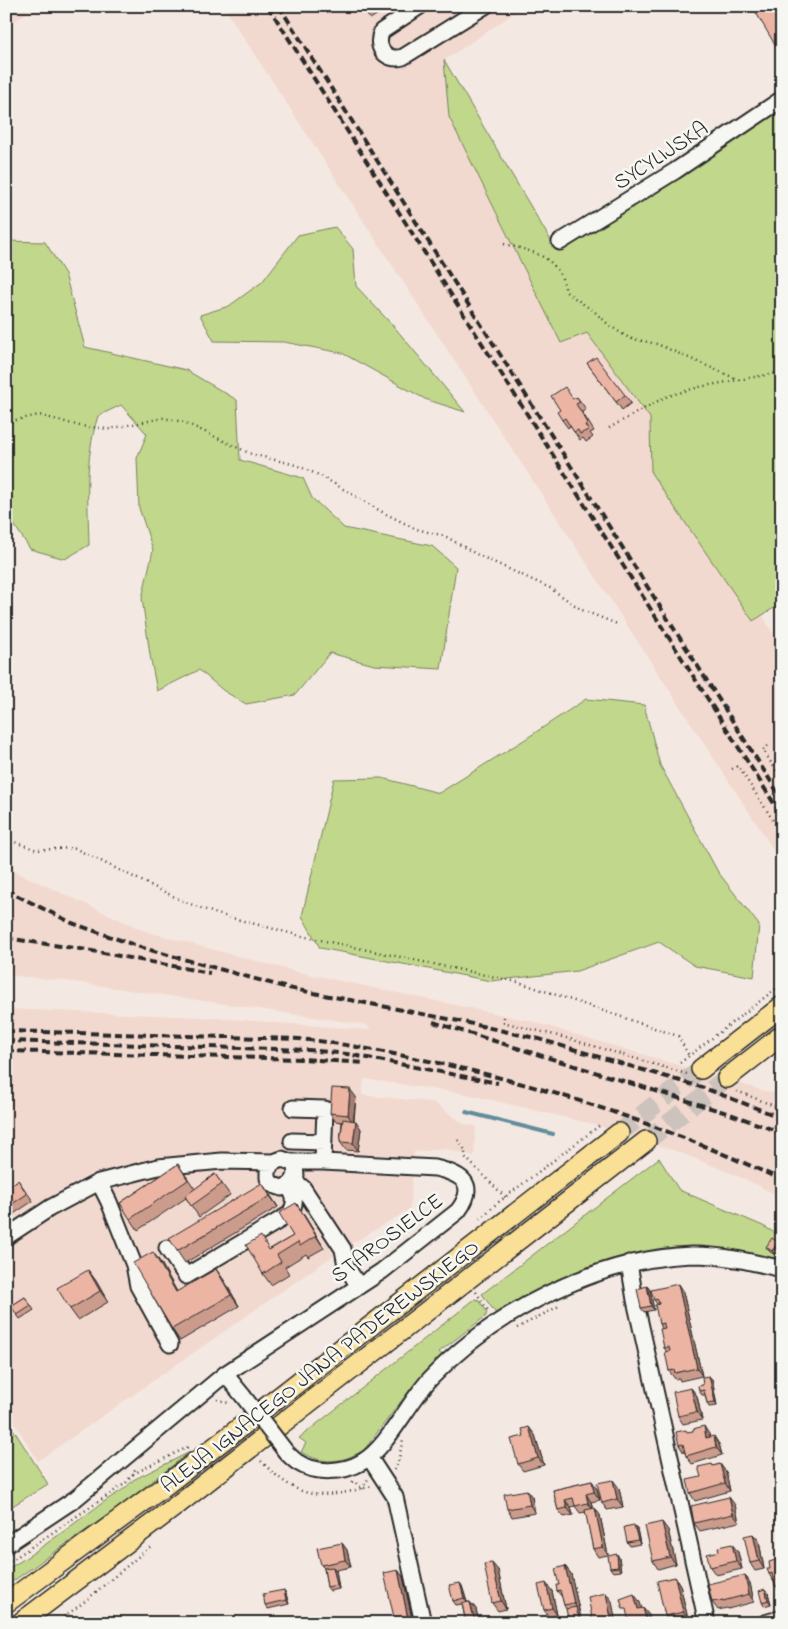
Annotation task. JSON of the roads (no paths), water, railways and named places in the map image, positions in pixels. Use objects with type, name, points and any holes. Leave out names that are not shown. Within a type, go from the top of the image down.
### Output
[{"type":"main road","points":[[695,1068],[782,1006]]},
{"type":"main road","points":[[731,1084],[782,1035]]},
{"type":"main road","name":"ALEJA IGNACEGO JANA PADEREWSKIEGO","points":[[6,1602],[162,1488],[619,1132]]},
{"type":"main road","name":"ALEJA IGNACEGO JANA PADEREWSKIEGO","points":[[20,1623],[177,1506],[646,1142]]},
{"type":"street","points":[[420,6],[382,31],[379,42],[387,56],[392,58],[403,57],[485,6]]},
{"type":"street","name":"SYCYLIJSKA","points":[[560,242],[675,171],[782,99]]},
{"type":"street","points":[[6,1237],[50,1208],[98,1182],[158,1168],[222,1161],[274,1162],[282,1159],[291,1162],[323,1162],[325,1109],[293,1108]]},
{"type":"street","points":[[292,1141],[324,1142]]},
{"type":"street","points":[[274,1162],[268,1172],[266,1187],[276,1186],[282,1188],[291,1184],[303,1188],[343,1250],[346,1266],[358,1285]]},
{"type":"street","points":[[167,1248],[186,1276],[290,1214],[295,1204],[291,1184],[296,1171],[291,1162]]},
{"type":"street","name":"STAROSIELCE","points":[[6,1545],[75,1498],[225,1374],[291,1329],[325,1310],[358,1285],[398,1259],[458,1211],[465,1202],[468,1192],[464,1180],[453,1172],[435,1168],[323,1162]]},
{"type":"street","points":[[98,1182],[109,1202],[134,1265],[138,1286],[170,1344]]},
{"type":"street","points":[[134,1265],[183,1239]]},
{"type":"street","points":[[225,1374],[286,1452],[297,1462],[310,1468],[324,1471],[350,1467],[361,1463],[380,1446],[423,1386],[447,1360],[472,1340],[504,1319],[562,1287],[588,1276],[629,1263],[665,1257],[694,1255],[730,1258],[782,1270]]},
{"type":"street","points":[[629,1263],[635,1300],[707,1623]]},
{"type":"street","points":[[369,1457],[395,1497],[423,1623]]},
{"type":"street","points":[[765,1623],[782,1618]]},
{"type":"waterway","points":[[466,1112],[553,1134]]},
{"type":"tunnel","points":[[619,1133],[701,1069]]},
{"type":"tunnel","points":[[646,1141],[727,1078]]},
{"type":"railway","points":[[268,6],[782,816]]},
{"type":"railway","points":[[279,6],[782,799]]},
{"type":"railway","points":[[6,890],[72,923],[143,948],[288,988],[459,1021],[539,1039],[704,1088],[782,1118]]},
{"type":"railway","points":[[6,938],[87,950],[210,973]]},
{"type":"railway","points":[[433,1022],[730,1114],[782,1133]]},
{"type":"railway","points":[[6,1031],[299,1039],[378,1051],[501,1078],[596,1106],[690,1141],[782,1180]]},
{"type":"railway","points":[[6,1041],[308,1050],[347,1054],[498,1083]]},
{"type":"railway","points":[[6,1051],[301,1059],[364,1063]]}]
